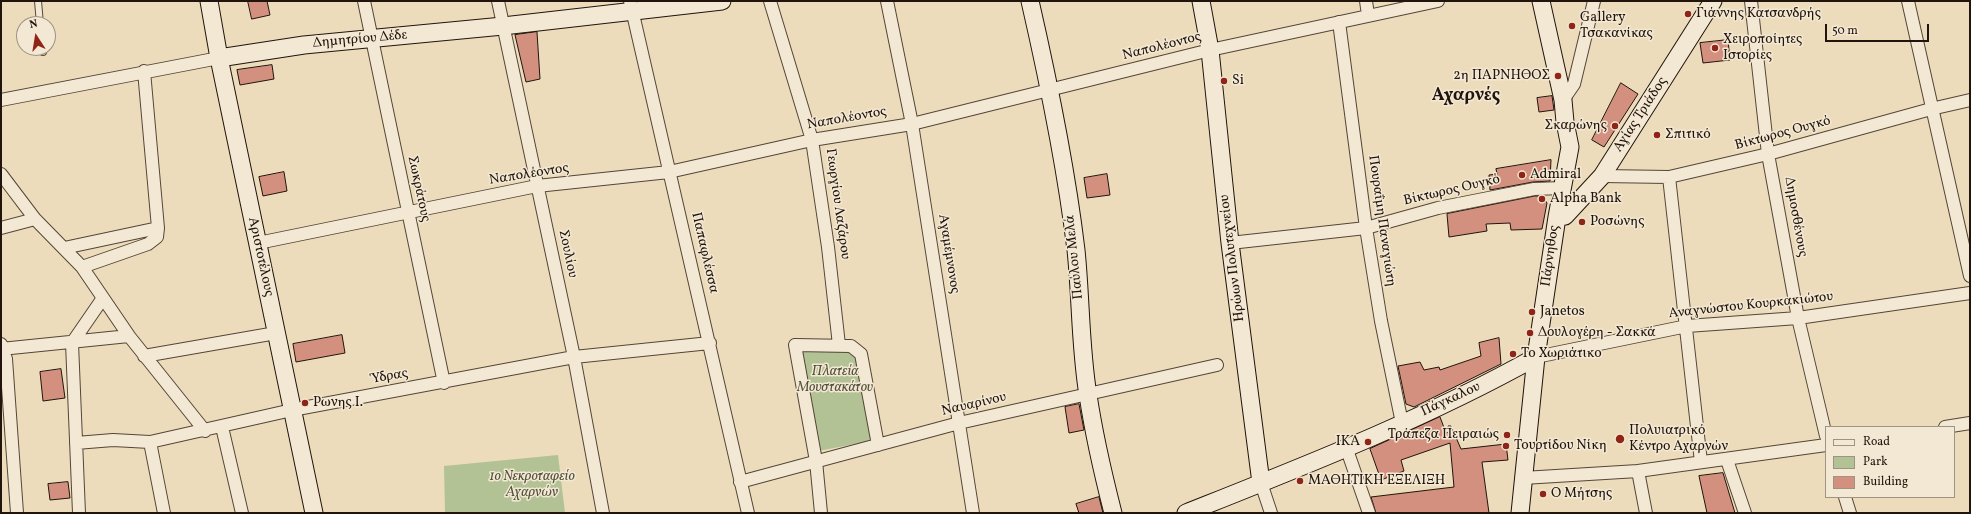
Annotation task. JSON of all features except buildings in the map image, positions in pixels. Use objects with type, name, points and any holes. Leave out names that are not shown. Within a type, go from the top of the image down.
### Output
[{"type":"street","name":"Αριστοτέλους","points":[[209,1],[219,58],[314,513]]},
{"type":"street","name":"Σωκράτους","points":[[364,1],[444,383]]},
{"type":"street","name":"Σουλίου","points":[[498,1],[574,357],[603,513]]},
{"type":"street","name":"Δημητρίου Δέδε","points":[[1,100],[144,71],[304,45],[503,26],[631,6],[722,1]]},
{"type":"street","name":"Γεωργίου Λαζάρου","points":[[770,1],[812,140],[828,247],[839,346]]},
{"type":"street","name":"Αγαμέμνονος","points":[[887,1],[912,124],[972,513]]},
{"type":"street","name":"Παύλου Μελά","points":[[1030,1],[1050,90],[1068,193],[1076,251],[1088,394],[1098,452],[1114,513]]},
{"type":"street","name":"Ηρώων Πολυτεχνείου","points":[[1201,1],[1210,50],[1230,243],[1261,483],[1271,513]]},
{"type":"street","points":[[1366,1],[1368,15]]},
{"type":"street","name":"Ναπολέοντος","points":[[258,243],[537,186],[669,172],[812,140],[912,124],[1210,50],[1438,1]]},
{"type":"street","name":"Πάρνηθος","points":[[1520,513],[1536,357],[1556,217],[1570,147],[1565,122],[1563,100],[1541,1]]},
{"type":"street","points":[[1563,100],[1574,84],[1594,1]]},
{"type":"street","name":"Αγίας Τριάδος","points":[[1556,217],[1565,216],[1602,176],[1713,1]]},
{"type":"street","name":"Δημοσθένους","points":[[1750,1],[1768,154],[1798,318],[1825,432]]},
{"type":"street","points":[[1908,1],[1931,109],[1970,276]]},
{"type":"street","name":"Παπαφλέσσα","points":[[631,6],[748,513]]},
{"type":"street","name":"Πουραΐμη Παναγιώτη","points":[[1339,22],[1366,228],[1381,321],[1402,423]]},
{"type":"street","points":[[82,267],[148,244],[157,237],[158,228],[144,71]]},
{"type":"street","name":"Βίκτωρος Ουγκό","points":[[1602,176],[1669,178],[1768,154],[1931,109],[1970,100]]},
{"type":"street","points":[[1,174],[35,218],[82,267],[129,336],[205,431]]},
{"type":"street","points":[[1669,178],[1687,326],[1701,462]]},
{"type":"street","name":"Βίκτωρος Ουγκό","points":[[1230,243],[1366,228],[1445,206],[1534,189],[1562,188]]},
{"type":"street","points":[[1,228],[35,218]]},
{"type":"street","points":[[64,248],[158,228]]},
{"type":"street","name":"Αναγνώστου Κουρκακιώτου","points":[[1536,357],[1687,326],[1798,318],[1970,293]]},
{"type":"street","points":[[79,513],[72,343],[103,298]]},
{"type":"street","points":[[144,356],[276,333]]},
{"type":"street","points":[[17,513],[6,359],[2,348],[72,343],[129,336]]},
{"type":"street","name":"Ύδρας","points":[[76,443],[113,440],[150,442],[205,431],[292,410],[444,383],[574,357],[710,343]]},
{"type":"street","points":[[821,513],[816,461],[795,345],[851,346],[861,354],[878,445]]},
{"type":"street","name":"Πάγκαλου","points":[[1186,513],[1402,423],[1507,374],[1536,357]]},
{"type":"street","name":"Ναυαρίνου","points":[[740,482],[959,423],[1217,365]]},
{"type":"street","points":[[1951,426],[1970,423]]},
{"type":"street","points":[[222,427],[242,513]]},
{"type":"street","points":[[150,442],[164,513]]},
{"type":"street","points":[[1523,478],[1638,471],[1701,462],[1727,460],[1825,445]]},
{"type":"street","points":[[1346,447],[1369,513]]},
{"type":"street","points":[[1727,460],[1745,513]]},
{"type":"street","points":[[1638,471],[1646,513]]},
{"type":"street","points":[[1845,498],[1850,513]]},
{"type":"lane","points":[[38,1],[39,16]]},
{"type":"green space","name":"Πλατεία Μουστακάτου","points":[[802,350],[847,352],[860,359],[871,441],[818,451]]},
{"type":"green space","name":"1ο Νεκροταφείο Αχαρνών","points":[[558,455],[565,513],[445,513],[444,466]]},
{"type":"place","name":"Γιάννης Κατσανδρής","points":[[1688,14]]},
{"type":"place","name":"Gallery Τσακανίκας","points":[[1572,26]]},
{"type":"place","name":"Χειροποίητες Ιστορίες","points":[[1715,48]]},
{"type":"place","name":"2η ΠΑΡΝΗΘΟΣ","points":[[1558,76]]},
{"type":"place","name":"Si","points":[[1224,81]]},
{"type":"place","name":"Σκαρώνης","points":[[1615,126]]},
{"type":"place","name":"Σπιτικό","points":[[1657,135]]},
{"type":"place","name":"Admiral","points":[[1522,175]]},
{"type":"place","name":"Alpha Bank","points":[[1542,199]]},
{"type":"place","name":"Ροσώνης","points":[[1582,222]]},
{"type":"place","name":"Janetos","points":[[1532,312]]},
{"type":"place","name":"Δουλογέρη - Σακκά","points":[[1530,333]]},
{"type":"place","name":"Το Χωριάτικο","points":[[1513,354]]},
{"type":"place","name":"Ρωνης Ι.","points":[[305,403]]},
{"type":"place","name":"Τράπεζα Πειραιώς","points":[[1507,435]]},
{"type":"place","name":"Πολυιατρικό Κέντρο Αχαρνών","points":[[1620,439]]},
{"type":"place","name":"ΙΚΑ","points":[[1368,442]]},
{"type":"place","name":"Τουρτίδου Νίκη","points":[[1506,446]]},
{"type":"place","name":"ΜΑΘΗΤΙΚΗ ΕΞΕΛΙΞΗ","points":[[1300,481]]},
{"type":"place","name":"Ο Μήτσης","points":[[1543,494]]},
{"type":"district","name":"Αχαρνές","points":[[1466,97]]}]
